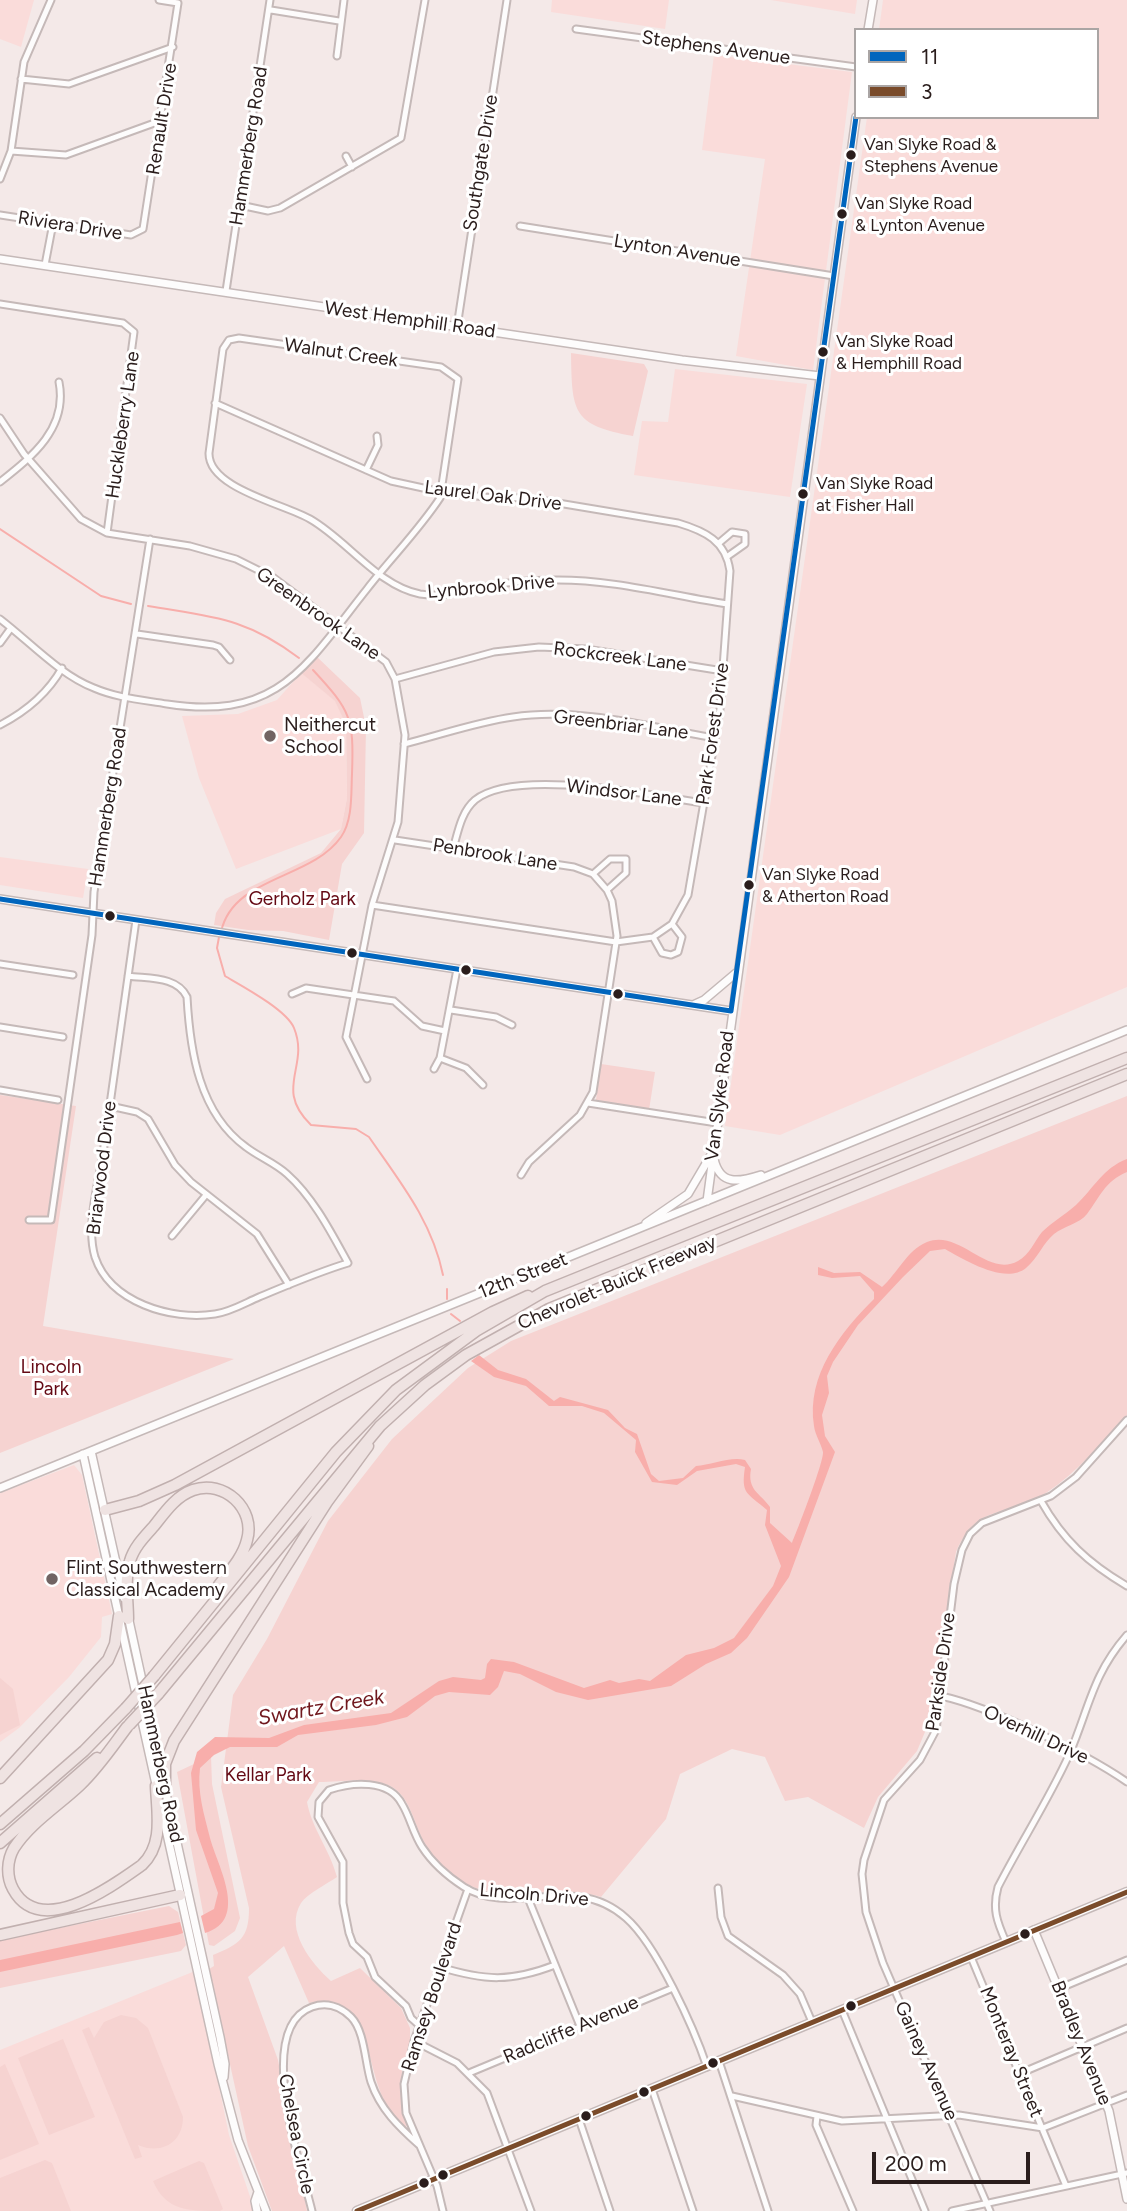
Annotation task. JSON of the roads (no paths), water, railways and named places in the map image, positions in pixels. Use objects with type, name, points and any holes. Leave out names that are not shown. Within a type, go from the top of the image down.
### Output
[{"type":"highway","name":"Chevrolet-Buick Freeway","points":[[0,1824],[84,1751],[125,1708],[336,1452],[382,1403],[460,1341],[545,1292],[1127,1058]]},
{"type":"highway","name":"Chevrolet-Buick Freeway","points":[[0,1843],[46,1806],[158,1694],[337,1474],[391,1415],[425,1385],[481,1345],[549,1309],[1127,1074]]},
{"type":"highway","points":[[105,1510],[166,1490],[492,1311],[515,1300],[545,1292]]},
{"type":"highway","points":[[128,1726],[92,1773],[15,1846],[8,1870],[17,1895],[38,1910],[58,1911],[79,1902],[142,1865],[150,1856],[157,1841],[161,1787],[174,1741],[327,1502],[391,1415]]},
{"type":"highway","points":[[0,1778],[108,1660],[124,1618],[127,1572],[134,1550],[178,1498],[196,1489],[220,1489],[231,1495],[243,1509],[249,1528],[248,1539],[239,1559],[185,1636]]},
{"type":"highway","points":[[0,1935],[180,1895]]},
{"type":"main road","points":[[357,2211],[1127,1892]]},
{"type":"street","points":[[0,179],[11,151],[27,52],[51,0]]},
{"type":"street","name":"Renault Drive","points":[[139,232],[146,223],[178,3],[159,0]]},
{"type":"street","name":"Hammerberg Road","points":[[226,292],[271,10],[270,0]]},
{"type":"street","points":[[337,56],[339,21],[344,0]]},
{"type":"street","points":[[240,205],[272,211],[401,138],[425,0]]},
{"type":"street","name":"Southgate Drive","points":[[457,327],[508,0]]},
{"type":"street","points":[[869,28],[873,0]]},
{"type":"street","points":[[271,10],[339,21]]},
{"type":"street","name":"Stephens Avenue","points":[[576,29],[854,67]]},
{"type":"street","points":[[21,79],[69,84],[173,47]]},
{"type":"street","name":"Van Slyke Road","points":[[707,1201],[856,119]]},
{"type":"street","points":[[11,151],[66,155],[160,121]]},
{"type":"street","points":[[346,156],[352,167]]},
{"type":"street","name":"Riviera Drive","points":[[0,215],[131,235],[139,232]]},
{"type":"street","points":[[45,265],[53,223]]},
{"type":"street","name":"Lynton Avenue","points":[[520,226],[834,276]]},
{"type":"street","name":"West Hemphill Road","points":[[0,259],[682,360],[820,376]]},
{"type":"street","name":"Huckleberry Lane","points":[[0,304],[123,323],[131,328],[135,340],[107,533]]},
{"type":"street","name":"Walnut Creek","points":[[229,340],[239,338],[441,367],[452,372],[458,379],[458,387],[443,491]]},
{"type":"street","name":"Lynbrook Drive","points":[[229,340],[223,349],[209,462],[216,474],[311,520],[404,589],[420,594],[448,594],[489,586],[554,580],[587,582],[727,604]]},
{"type":"street","points":[[0,482],[29,458],[55,425],[61,403],[59,382]]},
{"type":"street","name":"Laurel Oak Drive","points":[[215,403],[391,481],[485,497],[528,498],[678,523],[701,530],[719,543]]},
{"type":"street","name":"Greenbrook Lane","points":[[0,418],[29,458],[81,519],[107,533],[214,551],[274,578],[386,662],[396,678],[404,744],[395,840],[372,905],[346,1037],[367,1079]]},
{"type":"street","points":[[366,470],[378,445],[377,436]]},
{"type":"street","points":[[0,620],[62,668],[93,688],[126,697],[194,708],[242,704],[262,697],[286,683],[311,660],[430,513],[443,491]]},
{"type":"street","points":[[732,532],[745,534],[745,544],[728,555],[719,543],[732,532]]},
{"type":"street","name":"Hammerberg Road","points":[[29,1220],[51,1220],[93,913],[150,540]]},
{"type":"street","name":"Park Forest Drive","points":[[372,905],[616,942],[653,937],[672,924],[688,895],[715,738],[723,671],[730,571],[728,555]]},
{"type":"street","points":[[0,643],[12,628]]},
{"type":"street","points":[[137,634],[213,645],[219,647],[230,660]]},
{"type":"street","name":"Rockcreek Lane","points":[[396,678],[494,652],[540,647],[586,649],[723,671]]},
{"type":"street","points":[[0,725],[19,716],[43,694],[62,668]]},
{"type":"street","name":"Greenbriar Lane","points":[[404,744],[513,717],[545,715],[575,716],[715,738]]},
{"type":"street","name":"Windsor Lane","points":[[453,849],[470,806],[489,792],[505,788],[576,785],[704,803]]},
{"type":"street","name":"Penbrook Lane","points":[[395,840],[574,867],[593,874]]},
{"type":"street","points":[[520,1175],[529,1162],[580,1115],[593,1092],[616,942],[615,914],[607,890],[593,874],[610,859],[626,859],[626,873],[607,890]]},
{"type":"street","points":[[0,900],[731,1011]]},
{"type":"street","name":"Briarwood Drive","points":[[128,976],[174,982],[183,988],[187,997],[194,1063],[212,1107],[236,1138],[286,1173],[307,1196],[348,1263],[216,1314],[188,1314],[141,1304],[114,1287],[99,1266],[92,1240],[135,920]]},
{"type":"street","points":[[653,937],[662,953],[671,955],[678,952],[682,937],[672,924]]},
{"type":"street","points":[[0,964],[73,975]]},
{"type":"street","points":[[434,1069],[440,1058],[457,969]]},
{"type":"street","points":[[692,1005],[704,1000],[737,972]]},
{"type":"street","points":[[292,994],[306,988],[394,1001],[422,1026],[445,1031]]},
{"type":"street","points":[[450,1010],[496,1017],[512,1025]]},
{"type":"street","points":[[0,1027],[63,1037]]},
{"type":"street","name":"12th Street","points":[[0,1488],[1127,1030]]},
{"type":"street","points":[[440,1058],[466,1068],[483,1085]]},
{"type":"street","points":[[0,1090],[58,1100]]},
{"type":"street","points":[[587,1103],[717,1123]]},
{"type":"street","points":[[110,1106],[137,1112],[148,1119],[175,1165],[206,1195],[257,1234],[289,1284]]},
{"type":"street","points":[[713,1151],[718,1173],[734,1182],[801,1164]]},
{"type":"street","points":[[640,1228],[688,1194],[713,1151]]},
{"type":"street","points":[[172,1236],[206,1195]]},
{"type":"street","name":"Parkside Drive","points":[[893,1988],[866,1912],[863,1867],[871,1833],[884,1800],[920,1760],[936,1730],[954,1584],[962,1550],[970,1534],[982,1523],[1041,1501],[1076,1477],[1127,1420]]},
{"type":"street","name":"Hammerberg Road","points":[[87,1453],[105,1510],[180,1895],[189,1914]]},
{"type":"street","name":"Hammerberg Road","points":[[87,1453],[98,1521],[124,1618]]},
{"type":"street","points":[[1041,1501],[1059,1532],[1075,1550],[1103,1573],[1127,1586]]},
{"type":"street","points":[[98,1521],[105,1510]]},
{"type":"street","points":[[1006,1942],[996,1920],[994,1901],[998,1887],[1048,1799],[1071,1751],[1096,1679],[1127,1635]]},
{"type":"street","name":"Overhill Drive","points":[[941,1696],[974,1705],[1071,1751],[1127,1782]]},
{"type":"street","name":"Lincoln Drive","points":[[421,2027],[411,2018],[406,2006],[375,1977],[368,1956],[353,1944],[343,1903],[343,1862],[318,1817],[322,1796],[330,1790],[372,1785],[390,1791],[402,1802],[426,1854],[443,1873],[468,1889],[494,1896],[528,1898],[572,1894],[612,1907],[638,1930],[673,1988],[692,2024],[706,2067]]},
{"type":"street","name":"Hammerberg Road","points":[[161,1787],[187,1885],[189,1914],[225,2064],[224,2077],[238,2140],[266,2211]]},
{"type":"street","points":[[180,1895],[187,1885]]},
{"type":"street","points":[[718,1888],[721,1917],[728,1936],[783,1975],[800,1994],[812,2022]]},
{"type":"street","name":"Ramsey Boulevard","points":[[443,2211],[434,2179],[407,2113],[404,2084],[414,2041],[468,1889]]},
{"type":"street","points":[[528,1898],[580,2026]]},
{"type":"street","name":"Bradley Avenue","points":[[1034,1930],[1107,2104],[1125,2173],[1127,2199]]},
{"type":"street","name":"Monteray Street","points":[[971,1957],[1066,2186]]},
{"type":"street","points":[[1058,1989],[1127,1960]]},
{"type":"street","points":[[440,1967],[482,1978],[512,1979],[555,1965]]},
{"type":"street","name":"Radcliffe Avenue","points":[[469,2073],[673,1988]]},
{"type":"street","name":"Gainey Avenue","points":[[893,1988],[990,2211]]},
{"type":"street","name":"Chelsea Circle","points":[[312,2211],[283,2078],[286,2041],[296,2018],[306,2010],[330,2005],[339,2008],[356,2022],[379,2099],[396,2123],[419,2145]]},
{"type":"street","points":[[842,2010],[925,2211]]},
{"type":"street","points":[[1021,2073],[1127,2028]]},
{"type":"street","points":[[414,2041],[469,2073],[487,2094],[531,2211]]},
{"type":"street","points":[[719,2061],[768,2211]]},
{"type":"street","points":[[652,2089],[693,2211]]},
{"type":"street","points":[[732,2095],[842,2121],[950,2115],[1043,2129],[1127,2095]]},
{"type":"street","points":[[817,2116],[816,2125],[853,2211]]},
{"type":"street","points":[[579,2119],[610,2211]]},
{"type":"street","points":[[952,2211],[1125,2173]]},
{"type":"street","points":[[257,2211],[255,2201],[258,2192]]},
{"type":"waterway","points":[[0,529],[101,596],[131,604]]},
{"type":"waterway","points":[[148,606],[210,616],[244,626],[280,644],[299,658]]},
{"type":"waterway","points":[[221,932],[228,914],[241,900],[256,889],[328,851],[341,837],[348,823],[352,789],[351,727],[343,706],[313,670]]},
{"type":"waterway","points":[[219,937],[217,948],[225,976],[274,1006],[294,1028],[298,1054],[293,1088],[300,1112],[311,1125],[356,1129],[369,1137],[423,1219],[443,1275]]},
{"type":"waterway","points":[[447,1289],[447,1299]]},
{"type":"waterway","points":[[451,1314],[460,1321]]},
{"type":"place","name":"Van Slyke Road & Stephens Avenue","points":[[851,155]]},
{"type":"place","name":"Van Slyke Road & Lynton Avenue","points":[[842,214]]},
{"type":"place","name":"Van Slyke Road & Hemphill Road","points":[[823,352]]},
{"type":"place","name":"Van Slyke Road at Fisher Hall","points":[[803,494]]},
{"type":"place","name":"Neithercut School","points":[[270,736]]},
{"type":"place","name":"Van Slyke Road & Atherton Road","points":[[749,885]]},
{"type":"place","name":"Flint Southwestern Classical Academy","points":[[52,1579]]},
{"type":"park label","name":"Gerholz Park","points":[[302,899]]},
{"type":"park label","name":"Lincoln Park","points":[[51,1378]]},
{"type":"park label","name":"Kellar Park","points":[[268,1775]]},
{"type":"water label","name":"Swartz Creek","points":[[321,1708]]}]
